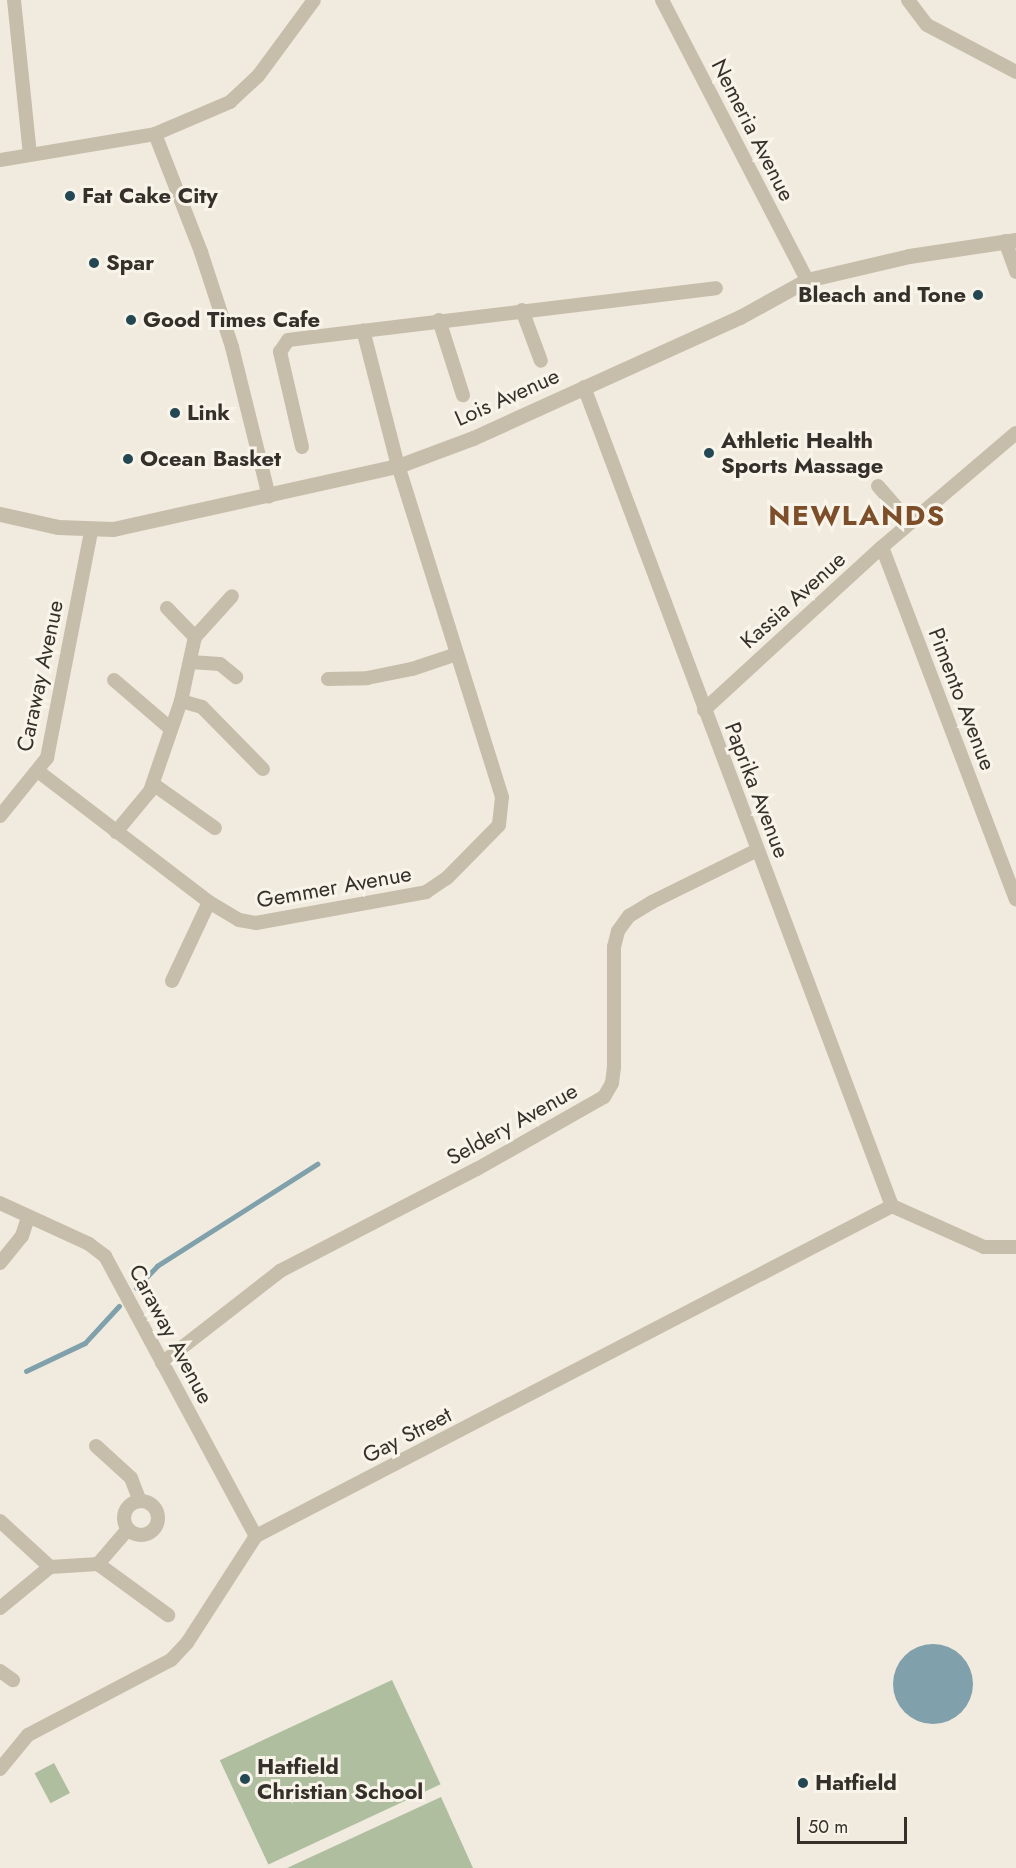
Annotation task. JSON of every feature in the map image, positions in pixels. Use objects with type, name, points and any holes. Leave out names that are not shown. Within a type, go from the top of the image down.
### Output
[{"type":"street","points":[[14,0],[30,154]]},
{"type":"street","points":[[0,160],[155,134],[230,102],[244,91],[314,0]]},
{"type":"street","name":"Nemeria Avenue","points":[[662,0],[807,280]]},
{"type":"street","points":[[908,0],[933,29],[1016,72]]},
{"type":"street","points":[[155,134],[201,252],[232,347],[269,497]]},
{"type":"street","points":[[1011,241],[1016,272]]},
{"type":"street","name":"Lois Avenue","points":[[0,514],[91,531],[133,526],[398,466],[473,438],[740,317],[807,280],[909,256],[1011,241]]},
{"type":"street","points":[[302,447],[282,346],[288,340],[716,288]]},
{"type":"street","points":[[522,310],[541,361]]},
{"type":"street","points":[[440,320],[463,395]]},
{"type":"street","name":"Gemmer Avenue","points":[[39,772],[209,902],[239,920],[255,923],[407,898],[426,892],[447,878],[499,825],[503,812],[502,797],[398,466],[363,330]]},
{"type":"street","name":"Paprika Avenue","points":[[584,387],[756,850],[892,1206]]},
{"type":"street","name":"Kassia Avenue","points":[[704,710],[882,547],[1016,433]]},
{"type":"street","points":[[878,486],[910,523]]},
{"type":"street","name":"Caraway Avenue","points":[[0,816],[39,772],[50,751],[91,531]]},
{"type":"street","name":"Pimento Avenue","points":[[882,547],[1016,899]]},
{"type":"street","points":[[117,832],[153,784],[181,701],[195,637],[231,596]]},
{"type":"street","points":[[167,608],[195,637]]},
{"type":"street","points":[[328,679],[401,672],[457,654]]},
{"type":"street","points":[[190,662],[220,664],[236,677]]},
{"type":"street","points":[[114,680],[171,729]]},
{"type":"street","points":[[181,701],[202,707],[263,769]]},
{"type":"street","points":[[153,784],[215,828]]},
{"type":"street","name":"Seldery Avenue","points":[[162,1363],[280,1271],[477,1169],[604,1096],[612,1083],[614,1066],[614,947],[618,931],[629,916],[652,902],[756,850]]},
{"type":"street","points":[[172,981],[209,902]]},
{"type":"street","name":"Caraway Avenue","points":[[0,1203],[99,1250],[111,1265],[256,1536]]},
{"type":"street","points":[[892,1206],[984,1247],[1016,1247]]},
{"type":"street","name":"Gay Street","points":[[0,1769],[28,1735],[171,1660],[197,1627],[238,1559],[256,1536],[892,1206]]},
{"type":"street","points":[[0,1263],[22,1236],[28,1217]]},
{"type":"street","points":[[96,1446],[130,1478],[140,1501],[155,1508],[157,1524],[146,1534],[128,1529]]},
{"type":"street","points":[[98,1564],[128,1529],[126,1510],[140,1501]]},
{"type":"street","points":[[0,1521],[50,1567]]},
{"type":"street","points":[[0,1608],[50,1567],[98,1564],[168,1615]]},
{"type":"street","points":[[0,1671],[13,1680]]},
{"type":"green space","points":[[392,1680],[441,1784],[268,1865],[220,1760]]},
{"type":"green space","points":[[54,1763],[70,1793],[51,1803],[35,1773]]},
{"type":"green space","points":[[441,1797],[473,1868],[287,1868]]},
{"type":"water","points":[[925,1644],[941,1644],[962,1655],[973,1676],[973,1692],[962,1713],[941,1724],[925,1724],[911,1718],[899,1706],[893,1692],[893,1676],[899,1662],[911,1650]]},
{"type":"waterway","points":[[136,1288],[157,1266],[317,1164]]},
{"type":"waterway","points":[[26,1371],[85,1343],[119,1306]]},
{"type":"place","name":"Fat Cake City","points":[[70,196]]},
{"type":"place","name":"Spar","points":[[94,263]]},
{"type":"place","name":"Bleach and Tone","points":[[978,295]]},
{"type":"place","name":"Good Times Cafe","points":[[131,320]]},
{"type":"place","name":"Link","points":[[175,413]]},
{"type":"place","name":"Athletic Health Sports Massage","points":[[709,453]]},
{"type":"place","name":"Ocean Basket","points":[[128,459]]},
{"type":"place","name":"Hatfield Christian School","points":[[245,1779]]},
{"type":"place","name":"Hatfield","points":[[803,1783]]},
{"type":"district","name":"NEWLANDS","points":[[857,516]]}]
